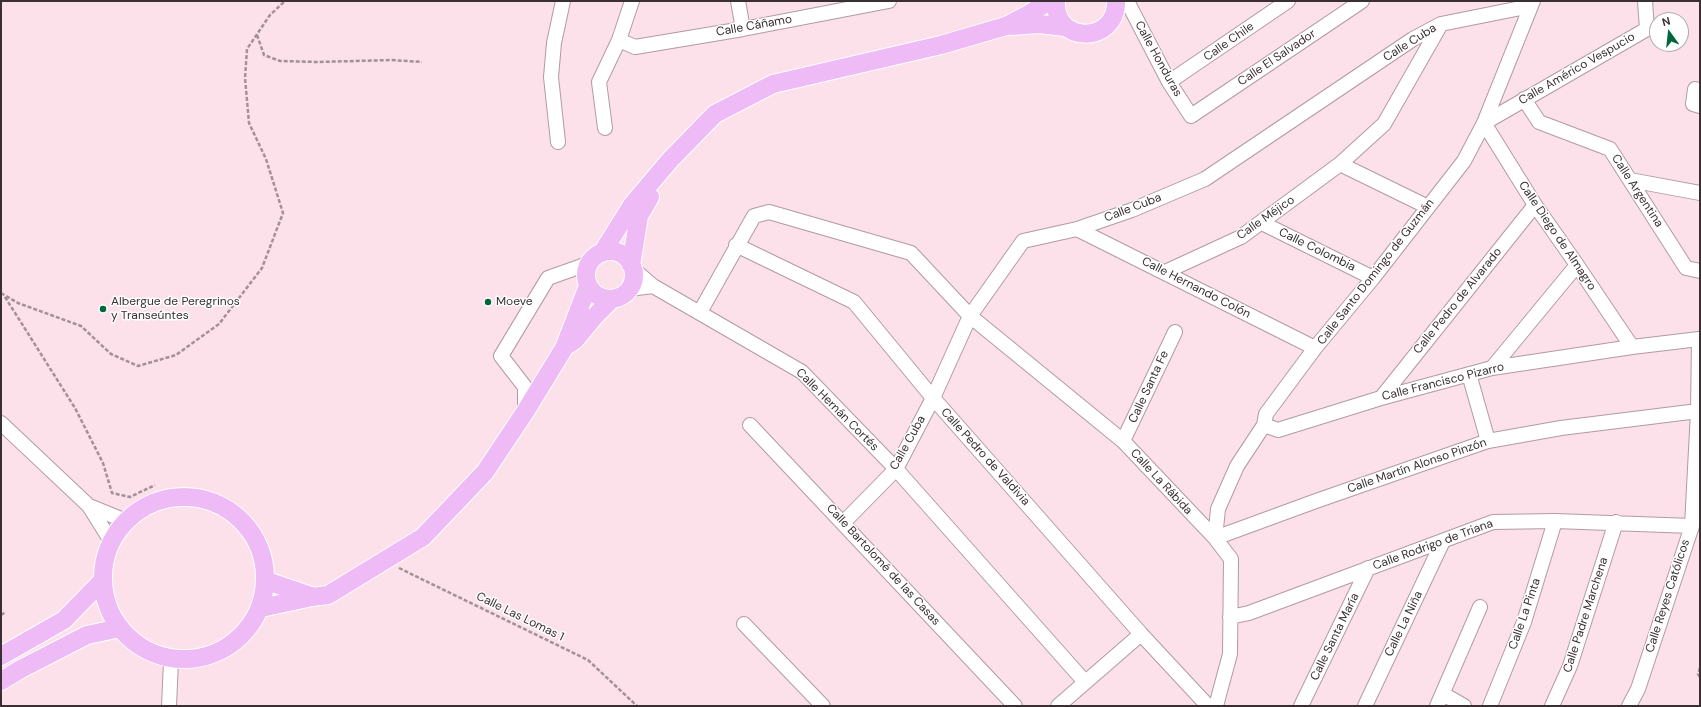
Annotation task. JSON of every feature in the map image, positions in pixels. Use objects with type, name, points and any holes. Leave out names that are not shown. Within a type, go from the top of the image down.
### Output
[{"type":"main road","points":[[670,160],[639,216],[632,266],[633,279],[629,289],[622,296],[606,299],[596,294],[588,286],[586,270],[632,206],[670,160],[715,114],[773,84],[941,45],[1006,26],[1049,1]]},
{"type":"main road","points":[[1056,1],[1055,7],[1058,18],[1065,26],[1076,33],[1082,34],[1089,34],[1101,30],[1106,26],[1120,2]]},
{"type":"main road","points":[[1006,26],[1040,24],[1065,26]]},
{"type":"main road","points":[[596,258],[612,252],[619,253],[625,257],[632,266]]},
{"type":"main road","points":[[261,608],[328,595],[423,537],[485,472],[564,348],[588,286]]},
{"type":"main road","points":[[564,348],[575,340],[612,298]]},
{"type":"main road","points":[[179,496],[206,498],[230,509],[249,527],[262,550],[266,565],[266,581],[261,608],[246,631],[225,649],[199,658],[171,661],[139,646],[120,628],[108,608],[102,582],[104,560],[111,541],[126,521],[131,516],[154,502],[179,496]]},
{"type":"main road","points":[[266,581],[312,597]]},
{"type":"main road","points":[[1,656],[64,620],[102,582]]},
{"type":"main road","points":[[1,682],[21,669],[87,635],[120,628]]},
{"type":"street","points":[[558,142],[551,77],[554,43],[563,1]]},
{"type":"street","points":[[605,128],[599,82],[619,40],[632,1]]},
{"type":"street","points":[[738,1],[743,29]]},
{"type":"street","name":"Calle Cáñamo","points":[[619,40],[635,47],[743,29],[889,1]]},
{"type":"street","name":"Calle Chile","points":[[1169,82],[1288,1]]},
{"type":"street","name":"Calle El Salvador","points":[[1191,116],[1362,1]]},
{"type":"street","name":"Calle Américo Vespucio","points":[[1484,123],[1647,28],[1645,1]]},
{"type":"street","name":"Calle Honduras","points":[[1120,2],[1191,116]]},
{"type":"street","name":"Calle Cuba","points":[[844,522],[896,469],[933,398],[970,316],[1023,241],[1077,229],[1132,210],[1205,179],[1413,39],[1441,24],[1532,4]]},
{"type":"street","name":"Calle Santo Domingo de Guzmán","points":[[1215,538],[1218,509],[1237,466],[1264,425],[1266,414],[1315,348],[1373,278],[1464,161],[1484,123],[1532,4]]},
{"type":"street","name":"Calle Méjico","points":[[1164,272],[1241,236],[1340,164],[1384,124],[1441,24]]},
{"type":"street","points":[[1700,90],[1694,89],[1693,104],[1700,106]]},
{"type":"street","name":"Calle Argentina","points":[[1524,99],[1540,122],[1610,149],[1686,268],[1700,271]]},
{"type":"street","name":"Calle Diego de Almagro","points":[[1484,123],[1535,205],[1632,347]]},
{"type":"street","points":[[1340,164],[1428,207]]},
{"type":"street","points":[[1630,180],[1700,193]]},
{"type":"street","name":"Calle Pedro de Alvarado","points":[[1381,398],[1535,205]]},
{"type":"street","name":"Calle La Rábida","points":[[700,312],[736,245],[754,216],[769,212],[911,253],[970,316],[1123,441],[1215,538],[1231,559],[1230,654],[1216,706]]},
{"type":"street","name":"Calle Colombia","points":[[1262,222],[1373,278]]},
{"type":"street","name":"Calle Hernando Colón","points":[[1077,229],[1315,348]]},
{"type":"street","name":"Calle Pedro de Valdivia","points":[[736,245],[854,302],[933,398],[1142,634],[1208,706]]},
{"type":"street","points":[[524,412],[525,387],[501,356],[548,278],[596,258]]},
{"type":"street","points":[[1492,368],[1577,265]]},
{"type":"street","name":"Calle Hernán Cortés","points":[[632,266],[653,286],[802,372],[896,469],[1085,682]]},
{"type":"street","points":[[629,289],[653,286]]},
{"type":"street","name":"Calle Santa Fe","points":[[1123,441],[1175,332]]},
{"type":"street","name":"Calle Francisco Pizarro","points":[[1264,425],[1278,430],[1381,398],[1492,368],[1632,347],[1699,339]]},
{"type":"street","name":"Calle Reyes Católicos","points":[[1629,706],[1638,689],[1692,526],[1698,411],[1699,339]]},
{"type":"street","points":[[1469,374],[1488,441]]},
{"type":"street","name":"Calle Martín Alonso Pinzón","points":[[1215,538],[1488,441],[1561,428],[1698,411]]},
{"type":"street","points":[[1,423],[89,506],[111,541]]},
{"type":"street","name":"Calle Bartolomé de las Casas","points":[[750,425],[844,522],[1015,706]]},
{"type":"street","points":[[89,506],[126,521]]},
{"type":"street","name":"Calle La Pinta","points":[[1490,706],[1524,622],[1555,521]]},
{"type":"street","name":"Calle Rodrigo de Triana","points":[[1230,617],[1249,613],[1493,522],[1616,522],[1692,526]]},
{"type":"street","name":"Calle Padre Marchena","points":[[1552,706],[1570,666],[1616,522]]},
{"type":"street","name":"Calle La Niña","points":[[1364,706],[1443,541]]},
{"type":"street","name":"Calle Santa María","points":[[1301,706],[1368,568]]},
{"type":"street","points":[[1464,706],[1440,700],[1480,607]]},
{"type":"street","points":[[744,624],[823,706]]},
{"type":"street","points":[[1058,706],[1142,634]]},
{"type":"street","points":[[169,706],[171,661]]},
{"type":"path","points":[[4,296],[18,303],[81,326],[111,354],[138,366],[176,355],[218,324],[262,268],[283,213],[266,159],[249,123],[245,78],[247,49],[270,14],[284,1]]},
{"type":"path","points":[[257,34],[264,54],[280,61],[317,62],[392,60],[422,62]]},
{"type":"path","points":[[1,292],[75,408],[103,463],[112,493],[130,497],[155,485]]},
{"type":"path","name":"Calle Las Lomas 1","points":[[384,561],[588,660],[637,706]]},
{"type":"path","points":[[1,614],[6,612]]},
{"type":"path","points":[[1700,668],[1698,674],[1700,677]]},
{"type":"place","name":"Moeve","points":[[488,302]]},
{"type":"place","name":"Albergue de Peregrinos y Transeúntes","points":[[103,309]]}]
